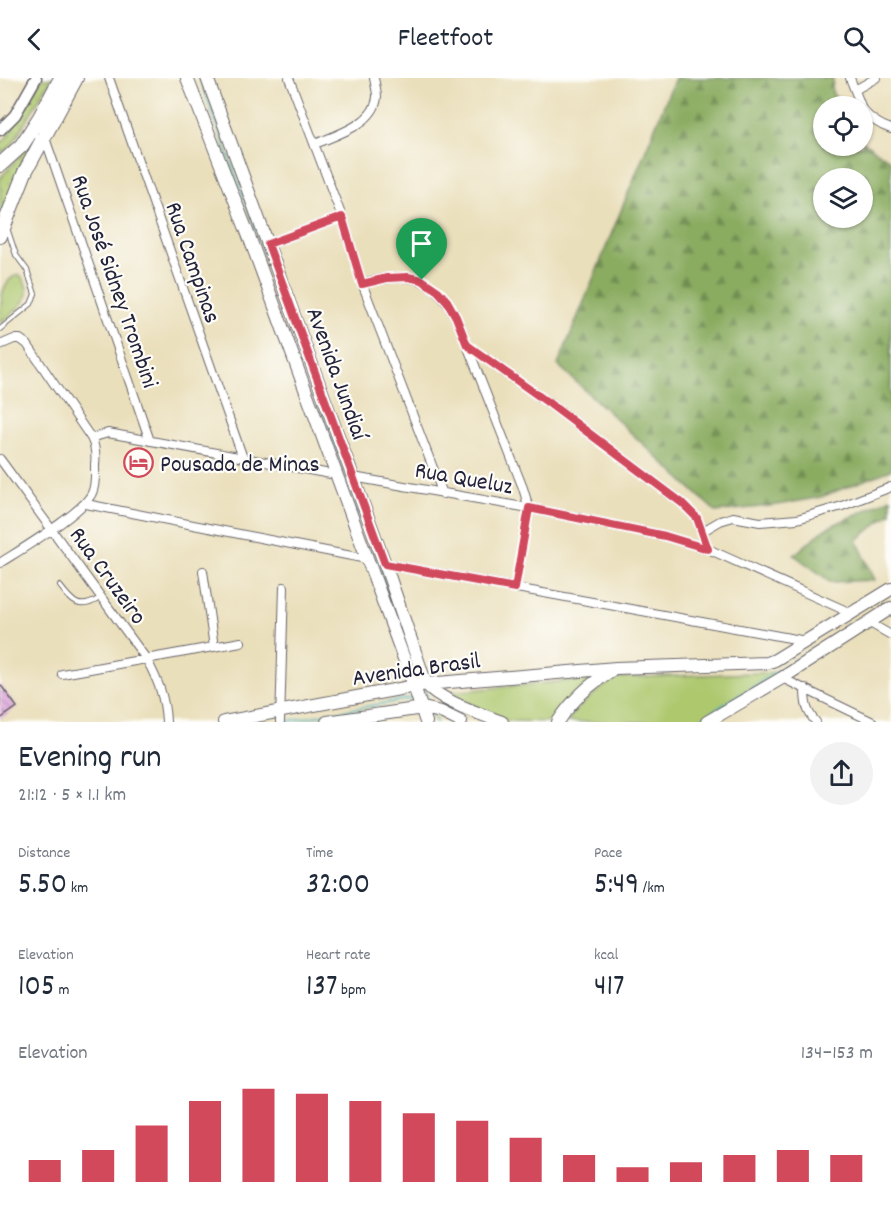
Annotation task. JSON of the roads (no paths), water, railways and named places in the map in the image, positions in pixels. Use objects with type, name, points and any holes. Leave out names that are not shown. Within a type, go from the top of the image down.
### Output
[{"type":"main road","points":[[0,165],[22,144],[61,78]]},
{"type":"main road","points":[[2,229],[25,172],[76,78]]},
{"type":"main road","name":"Avenida Jundiaí","points":[[187,78],[250,239],[367,559],[423,696]]},
{"type":"main road","name":"Avenida Jundiaí","points":[[207,78],[385,564],[423,696]]},
{"type":"main road","name":"Avenida Brasil","points":[[224,722],[280,717],[616,668],[759,664],[775,660],[891,589]]},
{"type":"main road","points":[[707,722],[782,678],[891,608]]},
{"type":"main road","points":[[558,722],[592,682],[616,668]]},
{"type":"main road","points":[[423,696],[435,692],[502,722]]},
{"type":"main road","points":[[423,696],[426,722]]},
{"type":"main road","points":[[423,696],[460,722]]},
{"type":"main road","name":"Avenida Brasil","points":[[327,722],[423,696]]},
{"type":"street","points":[[0,130],[15,115],[36,78]]},
{"type":"street","name":"Rua Campinas","points":[[109,78],[243,458]]},
{"type":"street","points":[[289,78],[342,217],[362,284],[443,494]]},
{"type":"street","points":[[315,144],[353,128],[370,114],[377,98],[374,78]]},
{"type":"street","points":[[850,78],[857,96]]},
{"type":"street","points":[[855,90],[876,78]]},
{"type":"street","points":[[873,120],[891,129]]},
{"type":"street","name":"Rua José Sidney Trombini","points":[[44,135],[150,441]]},
{"type":"street","points":[[268,244],[342,217]]},
{"type":"street","points":[[362,284],[387,278],[408,277],[422,280],[438,291],[447,301],[456,317],[529,508]]},
{"type":"street","points":[[0,345],[14,339],[20,339],[27,344],[91,438],[96,454],[94,487],[86,504],[0,563]]},
{"type":"street","points":[[467,345],[682,503],[697,518],[708,549]]},
{"type":"street","points":[[91,438],[108,434],[336,474]]},
{"type":"street","name":"Rua Cruzeiro","points":[[0,459],[147,660],[159,684],[166,722]]},
{"type":"street","name":"Rua Queluz","points":[[353,477],[529,508],[665,536],[708,549],[851,613]]},
{"type":"street","points":[[702,531],[733,517],[760,522],[797,519],[843,506],[891,486]]},
{"type":"street","points":[[86,504],[367,559]]},
{"type":"street","points":[[385,564],[806,641]]},
{"type":"street","points":[[203,570],[214,647]]},
{"type":"street","points":[[280,717],[284,587]]},
{"type":"street","points":[[868,622],[891,634]]},
{"type":"street","points":[[62,674],[241,642]]},
{"type":"street","points":[[782,678],[873,722]]},
{"type":"street","points":[[805,688],[806,708],[816,722]]},
{"type":"lane","points":[[0,329],[31,304],[35,294],[27,270],[2,229]]},
{"type":"lane","points":[[515,588],[529,508]]},
{"type":"lane","points":[[60,586],[72,602],[80,605],[91,604],[101,597]]},
{"type":"waterway","points":[[200,78],[390,596]]},
{"type":"waterway","points":[[710,713],[891,601]]},
{"type":"waterway","points":[[424,689],[430,706]]},
{"type":"waterway","points":[[284,722],[414,698]]},
{"type":"waterway","points":[[433,714],[436,722]]},
{"type":"waterway","points":[[696,722],[705,716]]},
{"type":"place","name":"Pousada de Minas","points":[[139,463]]}]
